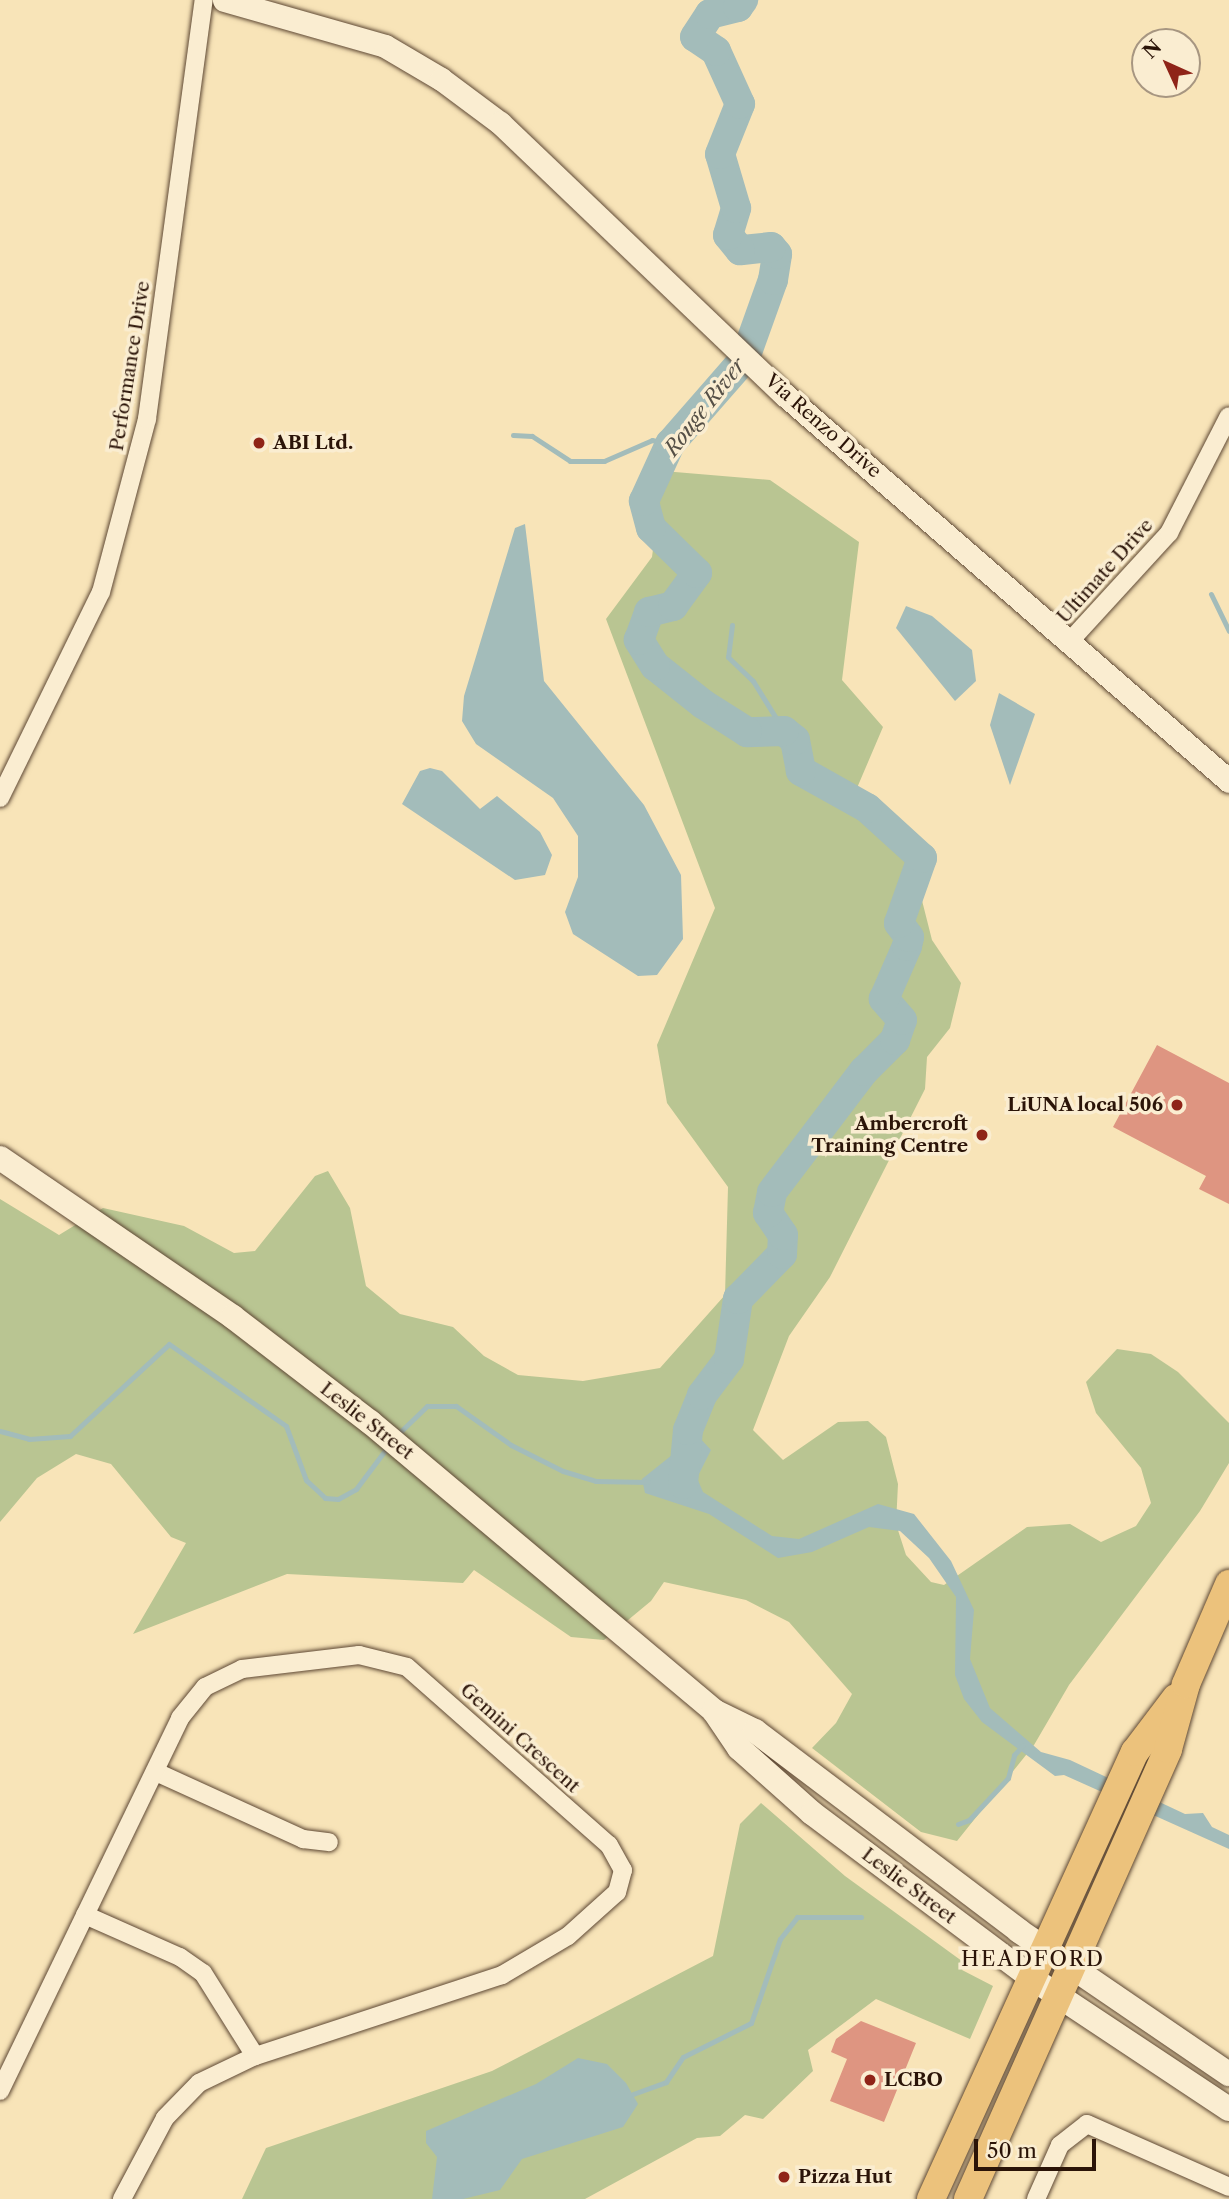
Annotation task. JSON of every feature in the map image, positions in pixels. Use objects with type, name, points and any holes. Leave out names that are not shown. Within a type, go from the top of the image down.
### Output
[{"type":"main road","name":"Leslie Street","points":[[0,1158],[223,1310],[370,1422],[714,1711],[755,1731],[1045,1948],[1229,2074]]},
{"type":"main road","points":[[968,2199],[1168,1749],[1186,1685],[1229,1584]]},
{"type":"main road","points":[[931,2199],[1135,1752],[1186,1685]]},
{"type":"main road","name":"Leslie Street","points":[[714,1711],[739,1748],[812,1813],[1033,1979],[1229,2109]]},
{"type":"street","name":"Performance Drive","points":[[0,798],[101,592],[147,419],[204,0]]},
{"type":"street","name":"Via Renzo Drive","points":[[224,0],[385,46],[441,79],[500,123],[785,395],[1229,781]]},
{"type":"street","name":"Ultimate Drive","points":[[1070,641],[1170,533],[1229,416]]},
{"type":"street","name":"Gemini Crescent","points":[[0,2091],[180,1718],[205,1687],[242,1669],[303,1658],[359,1655],[395,1661],[416,1672],[609,1845],[623,1870],[617,1892],[594,1914],[502,1975],[255,2056],[199,2083],[165,2118],[122,2199]]},
{"type":"street","points":[[156,1772],[303,1839],[329,1842]]},
{"type":"street","points":[[85,1915],[180,1957],[203,1973],[255,2056]]},
{"type":"street","points":[[1037,2199],[1060,2145],[1087,2124],[1229,2187]]},
{"type":"green space","points":[[663,471],[770,480],[859,542],[842,680],[883,727],[851,802],[910,853],[932,940],[961,983],[950,1028],[927,1057],[925,1089],[830,1277],[789,1336],[753,1430],[783,1460],[838,1422],[868,1421],[886,1437],[898,1484],[896,1524],[906,1555],[931,1582],[944,1585],[1027,1527],[1070,1524],[1101,1542],[1136,1526],[1151,1503],[1141,1468],[1096,1413],[1086,1382],[1117,1349],[1151,1354],[1178,1372],[1229,1423],[1229,1463],[1200,1511],[1069,1685],[1034,1745],[957,1841],[921,1832],[812,1748],[836,1723],[852,1694],[789,1622],[746,1600],[664,1582],[651,1601],[604,1640],[571,1637],[474,1570],[463,1583],[287,1574],[133,1634],[186,1543],[171,1537],[111,1464],[76,1454],[37,1478],[0,1522],[0,1199],[59,1235],[103,1208],[184,1226],[234,1253],[255,1251],[315,1176],[328,1171],[350,1208],[366,1286],[400,1314],[453,1327],[484,1356],[518,1375],[583,1381],[660,1368],[725,1295],[728,1187],[667,1103],[657,1045],[715,908],[606,619],[652,557]]},
{"type":"green space","points":[[761,1803],[845,1876],[966,1964],[962,1970],[993,1986],[970,2039],[876,1999],[808,2050],[813,2071],[763,2119],[745,2115],[720,2136],[697,2138],[585,2199],[242,2199],[266,2148],[492,2071],[713,1956],[740,1824]]},
{"type":"water","points":[[525,524],[544,681],[644,805],[681,875],[683,939],[657,975],[638,976],[573,934],[565,912],[578,877],[578,836],[553,798],[476,744],[462,721],[464,696],[515,528]]},
{"type":"water","points":[[906,606],[932,616],[972,650],[976,681],[955,701],[896,628]]},
{"type":"water","points":[[999,693],[1035,714],[1010,785],[990,725]]},
{"type":"water","points":[[430,768],[442,771],[480,809],[497,796],[540,832],[552,855],[545,875],[515,880],[402,804],[420,771]]},
{"type":"water","points":[[697,1435],[711,1450],[697,1478],[703,1492],[772,1536],[799,1539],[878,1504],[914,1514],[951,1561],[974,1610],[970,1659],[990,1708],[1041,1752],[1070,1760],[1185,1814],[1203,1813],[1212,1827],[1229,1835],[1229,1849],[1064,1775],[1055,1776],[982,1722],[964,1699],[955,1675],[956,1597],[929,1558],[900,1531],[869,1527],[812,1552],[778,1558],[709,1514],[645,1493],[642,1479]]},
{"type":"water","points":[[578,2058],[607,2064],[626,2083],[638,2104],[623,2127],[522,2159],[500,2190],[463,2199],[432,2199],[437,2157],[426,2143],[426,2131],[536,2084]]},
{"type":"building","name":"LiUNA local 506","points":[[1157,1045],[1229,1083],[1229,1204],[1199,1189],[1206,1176],[1113,1127]]},
{"type":"building","name":"LCBO","points":[[861,2021],[916,2043],[884,2122],[830,2101],[847,2059],[831,2052],[836,2039]]},
{"type":"waterway","name":"Rouge River","points":[[683,1484],[688,1430],[702,1395],[729,1359],[738,1299],[782,1254],[783,1235],[768,1213],[772,1192],[864,1071],[895,1040],[902,1020],[884,999],[907,946],[909,937],[899,923],[922,858],[867,808],[801,771],[795,740],[784,731],[747,732],[703,704],[655,666],[639,640],[649,612],[673,606],[697,573],[651,528],[644,501],[670,444],[745,358],[773,280],[777,254],[771,247],[740,250],[728,235],[736,208],[720,154],[740,104],[716,51],[695,37],[710,14],[738,7],[743,0]]},
{"type":"waterway","points":[[513,435],[532,436],[570,461],[604,461],[652,440],[670,444]]},
{"type":"waterway","points":[[1211,594],[1229,631]]},
{"type":"waterway","points":[[732,625],[728,657],[753,681],[784,731]]},
{"type":"waterway","points":[[0,1431],[29,1439],[70,1436],[169,1344],[286,1426],[306,1480],[325,1498],[338,1499],[356,1489],[389,1445]]},
{"type":"waterway","points":[[397,1435],[427,1406],[456,1406],[511,1445],[563,1471],[596,1481],[648,1482]]},
{"type":"waterway","points":[[958,1824],[969,1820],[1008,1778],[1014,1755],[1023,1745]]},
{"type":"waterway","points":[[633,2094],[666,2082],[683,2057],[751,2023],[780,1939],[797,1917],[861,1917]]},
{"type":"place","name":"ABI Ltd.","points":[[259,443]]},
{"type":"place","name":"LiUNA local 506","points":[[1177,1105]]},
{"type":"place","name":"Ambercroft Training Centre","points":[[982,1135]]},
{"type":"place","name":"LCBO","points":[[870,2080]]},
{"type":"place","name":"Pizza Hut","points":[[784,2177]]},
{"type":"district","name":"HEADFORD","points":[[1033,1959]]}]
